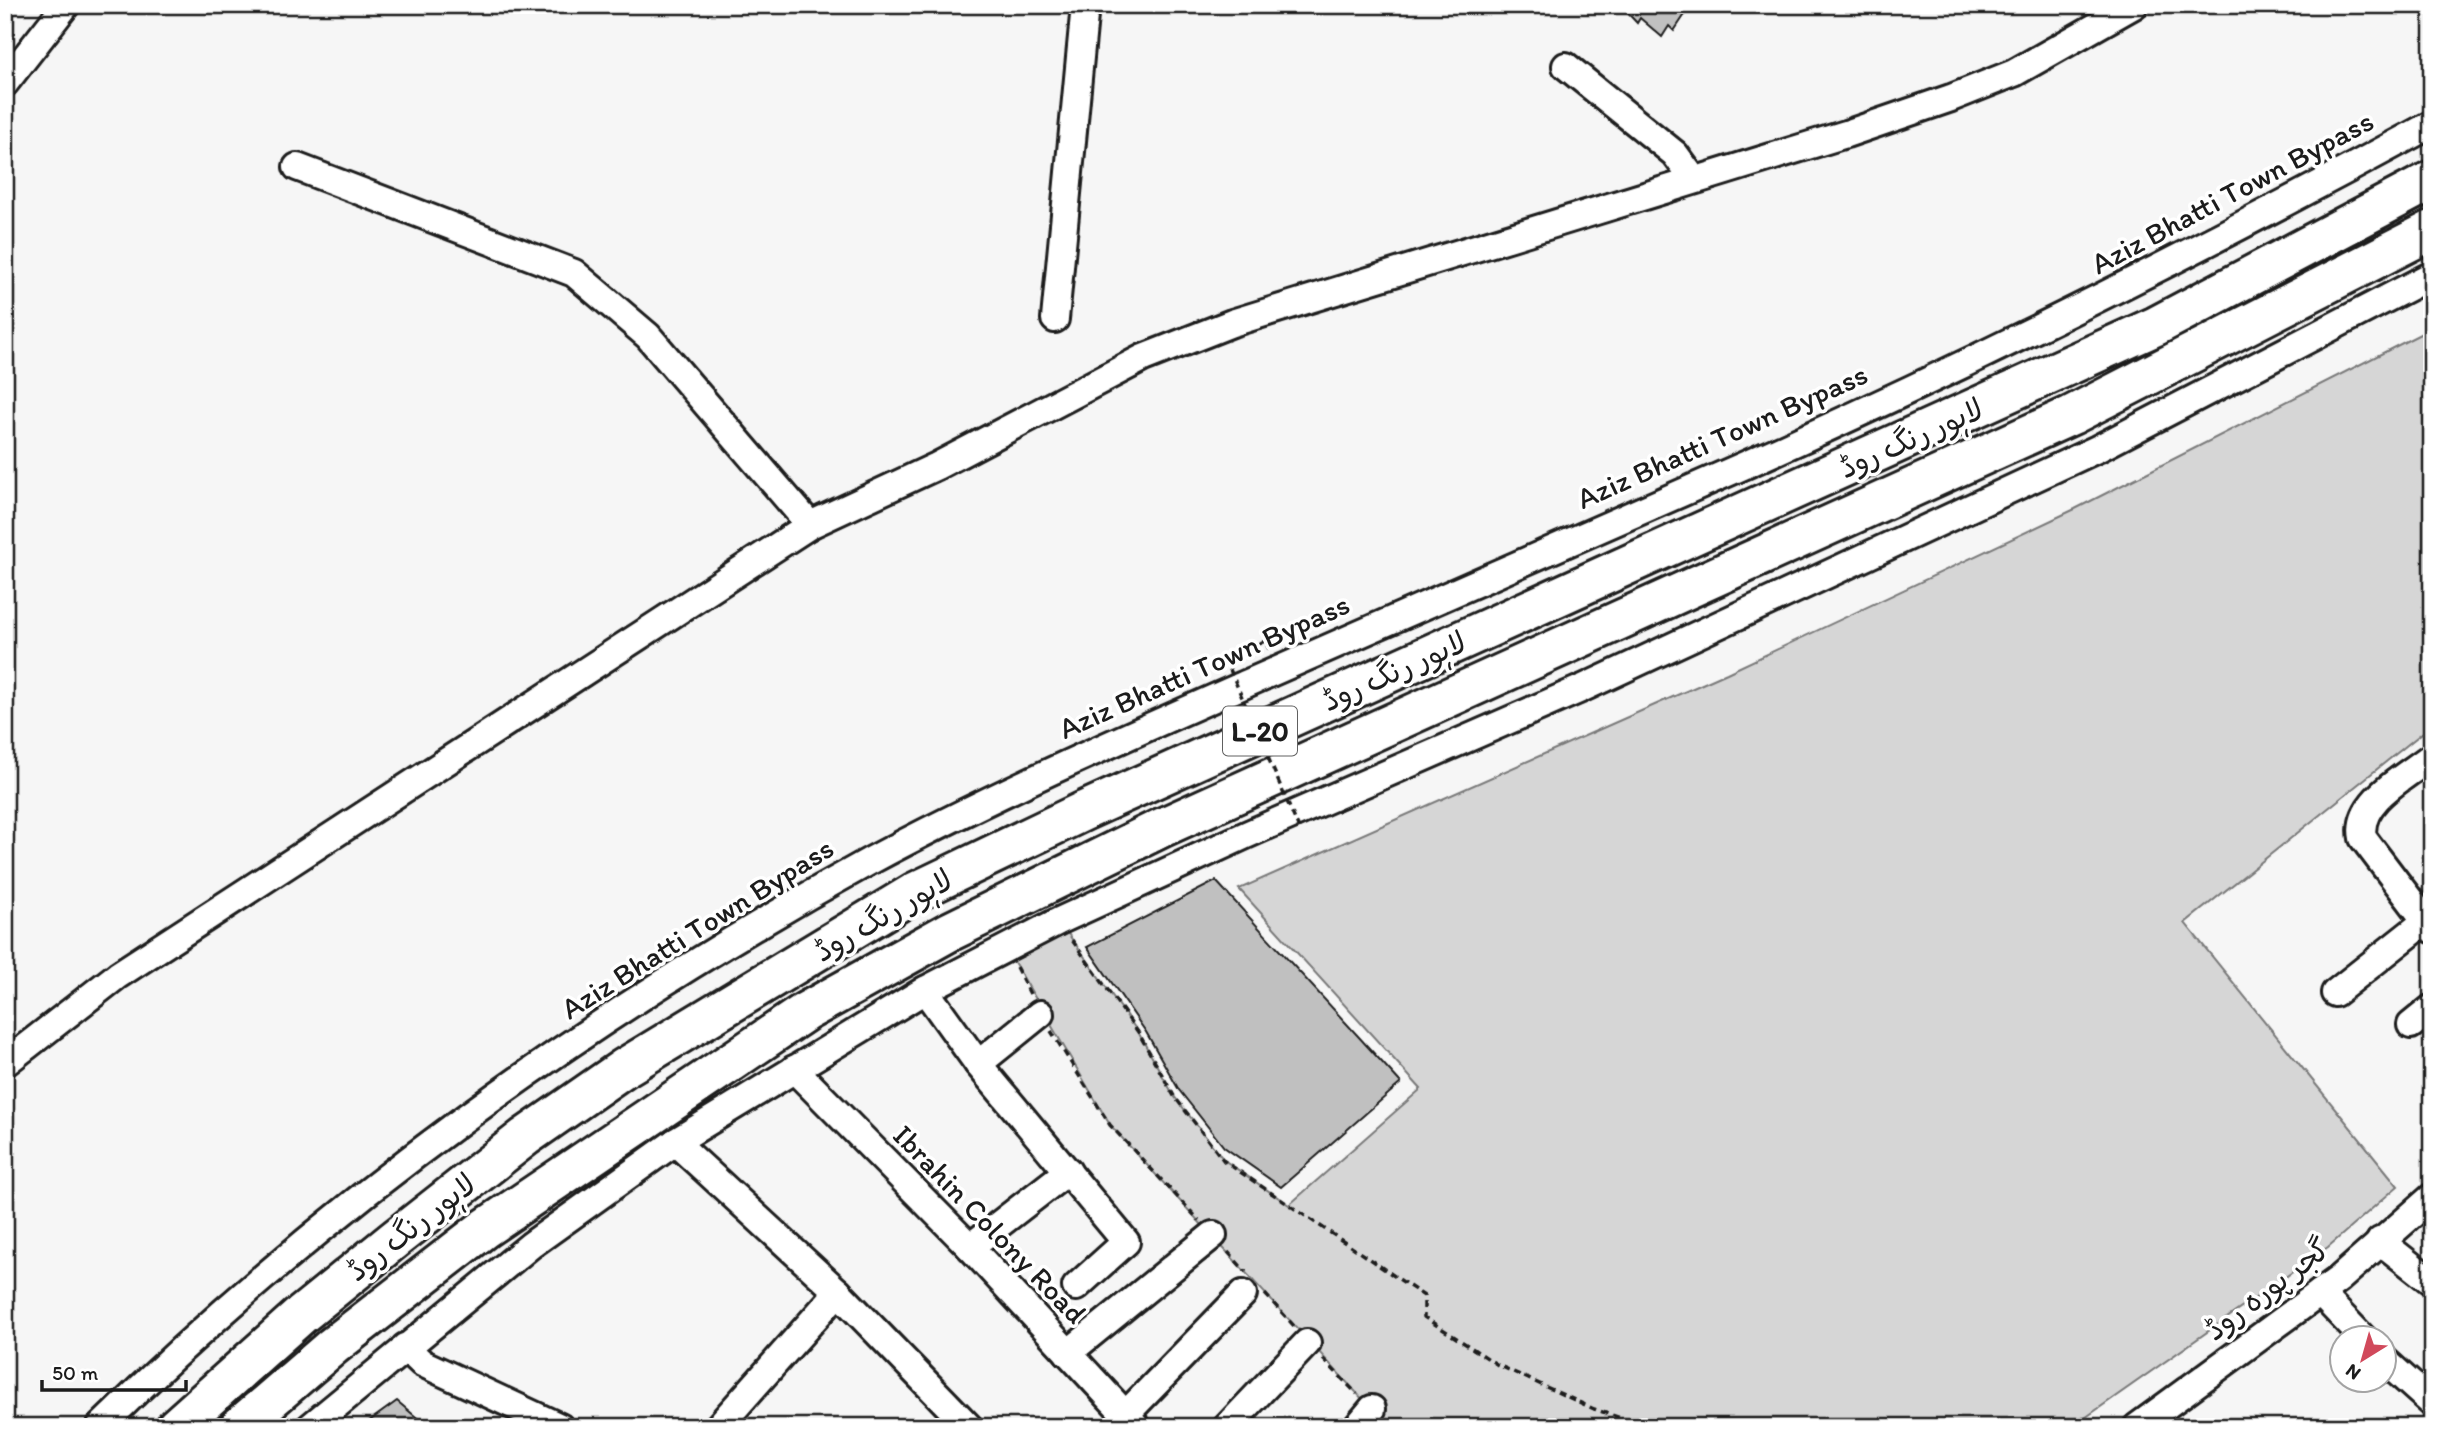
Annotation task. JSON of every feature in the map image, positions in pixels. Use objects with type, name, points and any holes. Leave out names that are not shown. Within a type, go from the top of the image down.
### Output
[{"type":"highway","name":"لاہور رنگ روڈ","points":[[176,1427],[300,1316],[525,1137],[624,1068],[915,892],[1086,810],[2157,326],[2432,180]]},
{"type":"highway","name":"لاہور رنگ روڈ","points":[[239,1427],[332,1346],[484,1229],[805,1012],[949,932],[1161,828],[2072,415],[2432,230]]},
{"type":"street","points":[[5,83],[66,5]]},
{"type":"street","points":[[1055,319],[1085,5]]},
{"type":"street","points":[[5,1063],[118,975],[810,525],[937,466],[1143,358],[1232,323],[1846,134],[1951,98],[2014,73],[2134,5]]},
{"type":"street","points":[[1566,66],[1675,154],[1694,180]]},
{"type":"street","name":"Aziz Bhatti Town Bypass","points":[[100,1427],[294,1253],[511,1085],[661,984],[872,860],[1064,764],[1750,463],[2085,306],[2432,124]]},
{"type":"street","points":[[297,167],[574,273],[648,336],[810,525]]},
{"type":"street","points":[[310,1427],[531,1245],[675,1142],[925,990],[1059,921],[1246,835],[1583,688],[2097,449],[2432,275]]},
{"type":"street","points":[[2335,993],[2429,925],[2363,838],[2360,827],[2365,811],[2374,802],[2432,756]]},
{"type":"street","points":[[925,990],[978,1064],[1126,1242],[1076,1287]]},
{"type":"street","points":[[2411,1025],[2432,1008]]},
{"type":"street","points":[[978,1064],[1040,1014]]},
{"type":"street","name":"Ibrahin Colony Road","points":[[794,1069],[970,1248],[1132,1420]]},
{"type":"street","points":[[675,1142],[838,1292],[969,1427]]},
{"type":"street","points":[[970,1248],[1068,1171]]},
{"type":"street","name":"گجر پورہ روڈ","points":[[2137,1427],[2339,1279],[2432,1197]]},
{"type":"street","points":[[1069,1353],[1213,1235]]},
{"type":"street","points":[[2379,1241],[2432,1282]]},
{"type":"street","points":[[1132,1420],[1253,1289]]},
{"type":"street","points":[[718,1427],[838,1292]]},
{"type":"street","points":[[2320,1293],[2350,1324]]},
{"type":"street","points":[[1227,1427],[1307,1343]]},
{"type":"street","points":[[405,1347],[422,1363],[560,1427]]},
{"type":"street","points":[[2398,1372],[2432,1403]]},
{"type":"path","points":[[1265,641],[1225,658],[1299,829]]},
{"type":"path","points":[[1059,921],[1138,1032],[1174,1096],[1224,1161],[1424,1296],[1424,1317],[1497,1365],[1594,1409],[1647,1427]]},
{"type":"path","points":[[1007,950],[1040,1014],[1110,1125],[1213,1235],[1253,1289],[1307,1343],[1364,1418]]},
{"type":"path","points":[[2074,1427],[2081,1423],[2088,1427]]},
{"type":"shaded area","points":[[2432,328],[2432,725],[2185,923],[2398,1186],[2328,1247],[2072,1427],[1388,1427],[1110,1125],[1007,950],[1059,921],[1138,1032],[1174,1096],[1224,1160],[1289,1205],[1421,1089],[1239,889],[1727,673],[2075,509]]},
{"type":"building","points":[[1620,5],[1682,5],[1688,10],[1674,31],[1669,26],[1662,37],[1640,18],[1637,23]]},
{"type":"building","points":[[1216,881],[1401,1083],[1281,1187],[1224,1147],[1179,1090],[1146,1032],[1087,947]]},
{"type":"building","points":[[397,1401],[428,1427],[361,1427]]}]
